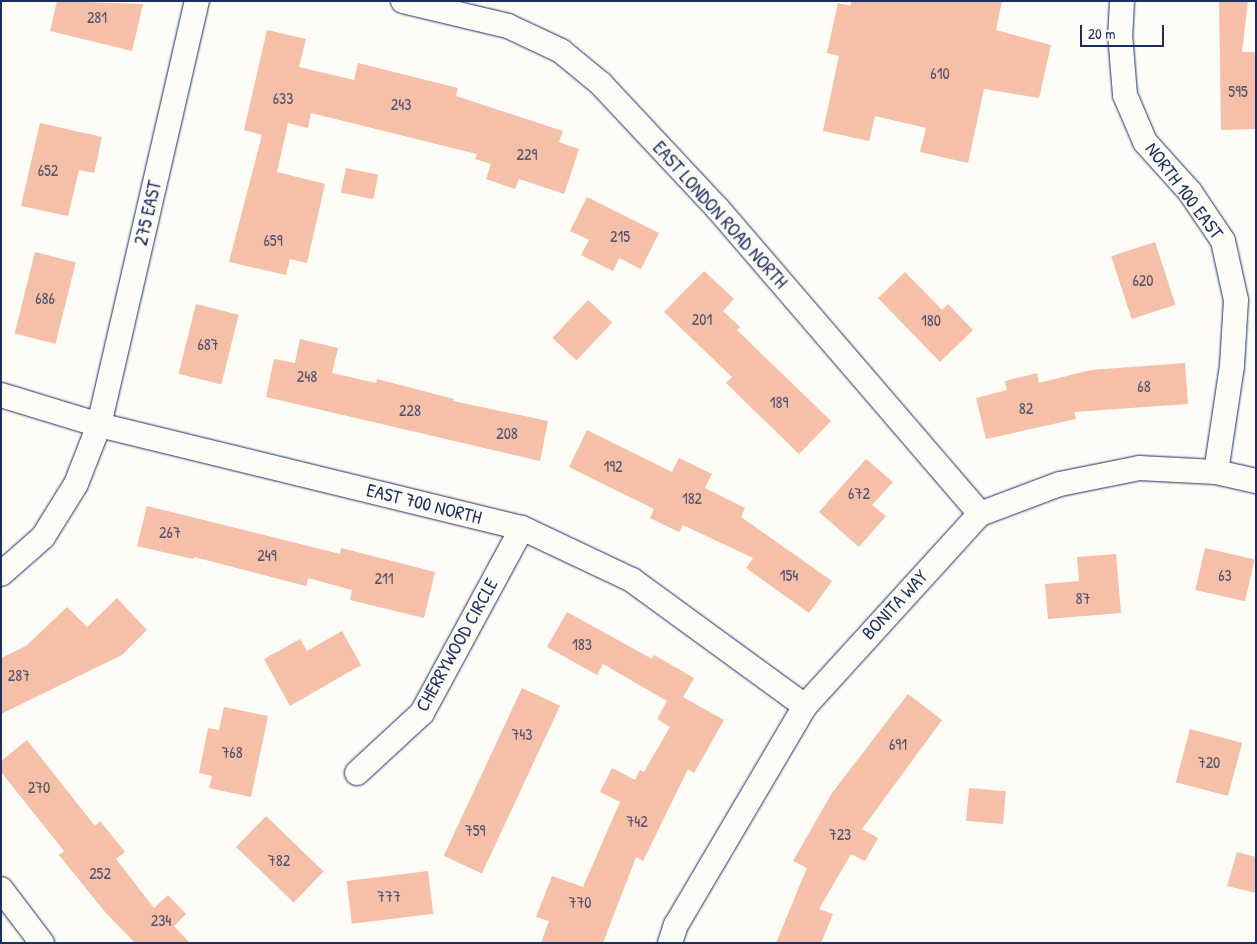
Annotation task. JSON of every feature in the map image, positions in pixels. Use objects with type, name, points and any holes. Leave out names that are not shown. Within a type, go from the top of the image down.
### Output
[{"type":"street","name":"275 EAST","points":[[1,574],[42,537],[76,484],[99,425],[197,1]]},
{"type":"street","name":"EAST LONDON ROAD NORTH","points":[[403,1],[508,26],[561,51],[601,84],[718,209],[980,514]]},
{"type":"street","name":"NORTH 100 EAST","points":[[1122,1],[1120,34],[1125,95],[1145,142],[1190,192],[1223,240],[1236,300],[1232,366],[1216,472]]},
{"type":"street","name":"EAST 700 NORTH","points":[[1,395],[99,425],[522,528],[632,580],[805,706]]},
{"type":"street","name":"BONITA WAY","points":[[670,943],[676,925],[805,706],[980,514],[1060,484],[1139,468],[1216,472],[1256,481]]},
{"type":"street","name":"CHERRYWOOD CIRCLE","points":[[357,773],[422,713],[522,528]]},
{"type":"street","points":[[1,889],[42,943]]},
{"type":"building","points":[[57,1],[143,4],[132,51],[50,31]]},
{"type":"building","points":[[852,1],[1002,1],[996,30],[1051,45],[1039,98],[984,89],[968,163],[920,152],[926,128],[875,116],[869,141],[823,131],[839,56],[827,53],[838,3],[850,6]]},
{"type":"building","points":[[1219,1],[1248,1],[1242,52],[1256,52],[1256,129],[1221,130]]},
{"type":"building","points":[[267,30],[306,39],[299,67],[354,80],[358,63],[458,88],[456,96],[563,131],[559,142],[579,149],[564,194],[519,179],[515,189],[486,179],[491,164],[475,159],[477,154],[311,113],[308,128],[288,123],[277,172],[325,184],[307,263],[290,259],[286,275],[229,262],[262,135],[244,130]]},
{"type":"building","points":[[40,123],[102,137],[94,173],[79,170],[68,216],[21,206]]},
{"type":"building","points":[[346,168],[378,175],[373,199],[341,192]]},
{"type":"building","points":[[587,197],[659,233],[641,269],[619,258],[613,271],[581,255],[589,240],[570,231]]},
{"type":"building","points":[[1155,242],[1175,305],[1132,319],[1111,256]]},
{"type":"building","points":[[35,252],[76,262],[55,344],[15,334]]},
{"type":"building","points":[[704,271],[734,299],[723,311],[740,327],[737,330],[831,421],[799,454],[726,383],[732,377],[664,312]]},
{"type":"building","points":[[905,272],[942,310],[948,304],[973,330],[940,362],[878,298]]},
{"type":"building","points":[[588,300],[612,323],[577,361],[553,338]]},
{"type":"building","points":[[196,304],[239,315],[221,385],[179,374]]},
{"type":"building","points":[[300,339],[338,348],[332,373],[376,383],[377,379],[454,399],[453,401],[548,421],[540,461],[266,397],[274,359],[295,363]]},
{"type":"building","points":[[1185,363],[1188,404],[1074,412],[1076,419],[986,439],[976,398],[1007,390],[1005,381],[1037,373],[1039,383],[1091,370]]},
{"type":"building","points":[[587,430],[672,472],[679,458],[712,474],[705,488],[745,508],[741,517],[832,581],[809,613],[746,568],[753,558],[683,525],[679,532],[650,518],[654,509],[569,467]]},
{"type":"building","points":[[866,459],[893,482],[872,505],[886,516],[859,547],[819,512]]},
{"type":"building","points":[[147,506],[340,554],[341,548],[435,572],[424,618],[350,600],[352,590],[308,578],[306,586],[194,557],[193,559],[137,546]]},
{"type":"building","points":[[1205,548],[1255,559],[1245,601],[1195,590]]},
{"type":"building","points":[[1116,554],[1121,613],[1048,619],[1045,584],[1079,581],[1077,557]]},
{"type":"building","points":[[117,598],[147,630],[122,655],[1,714],[1,658],[26,646],[67,607],[87,627]]},
{"type":"building","points":[[567,612],[652,659],[654,655],[694,678],[683,697],[724,720],[694,773],[688,769],[643,861],[636,857],[603,943],[541,943],[549,921],[536,917],[552,876],[583,887],[620,802],[600,792],[612,768],[635,780],[640,770],[644,772],[670,727],[657,719],[667,701],[603,664],[597,675],[547,647]]},
{"type":"building","points":[[342,631],[361,665],[290,706],[264,659],[300,639],[307,651]]},
{"type":"building","points":[[522,688],[560,706],[482,873],[444,856]]},
{"type":"building","points":[[908,694],[942,720],[862,829],[878,838],[865,861],[851,854],[819,909],[833,914],[821,943],[776,943],[807,868],[793,861],[832,793]]},
{"type":"building","points":[[224,707],[268,716],[251,797],[209,788],[212,776],[199,773],[208,728],[219,730]]},
{"type":"building","points":[[1190,729],[1242,743],[1228,796],[1176,782]]},
{"type":"building","points":[[27,740],[95,826],[100,821],[125,852],[116,859],[154,908],[168,895],[186,914],[174,926],[190,943],[135,943],[105,912],[59,855],[64,851],[1,772],[1,761]]},
{"type":"building","points":[[969,788],[1006,791],[1003,824],[966,821]]},
{"type":"building","points":[[266,816],[324,872],[294,903],[236,847]]},
{"type":"building","points":[[1237,852],[1256,857],[1256,893],[1227,886]]},
{"type":"building","points":[[428,871],[433,914],[352,924],[347,881]]}]
